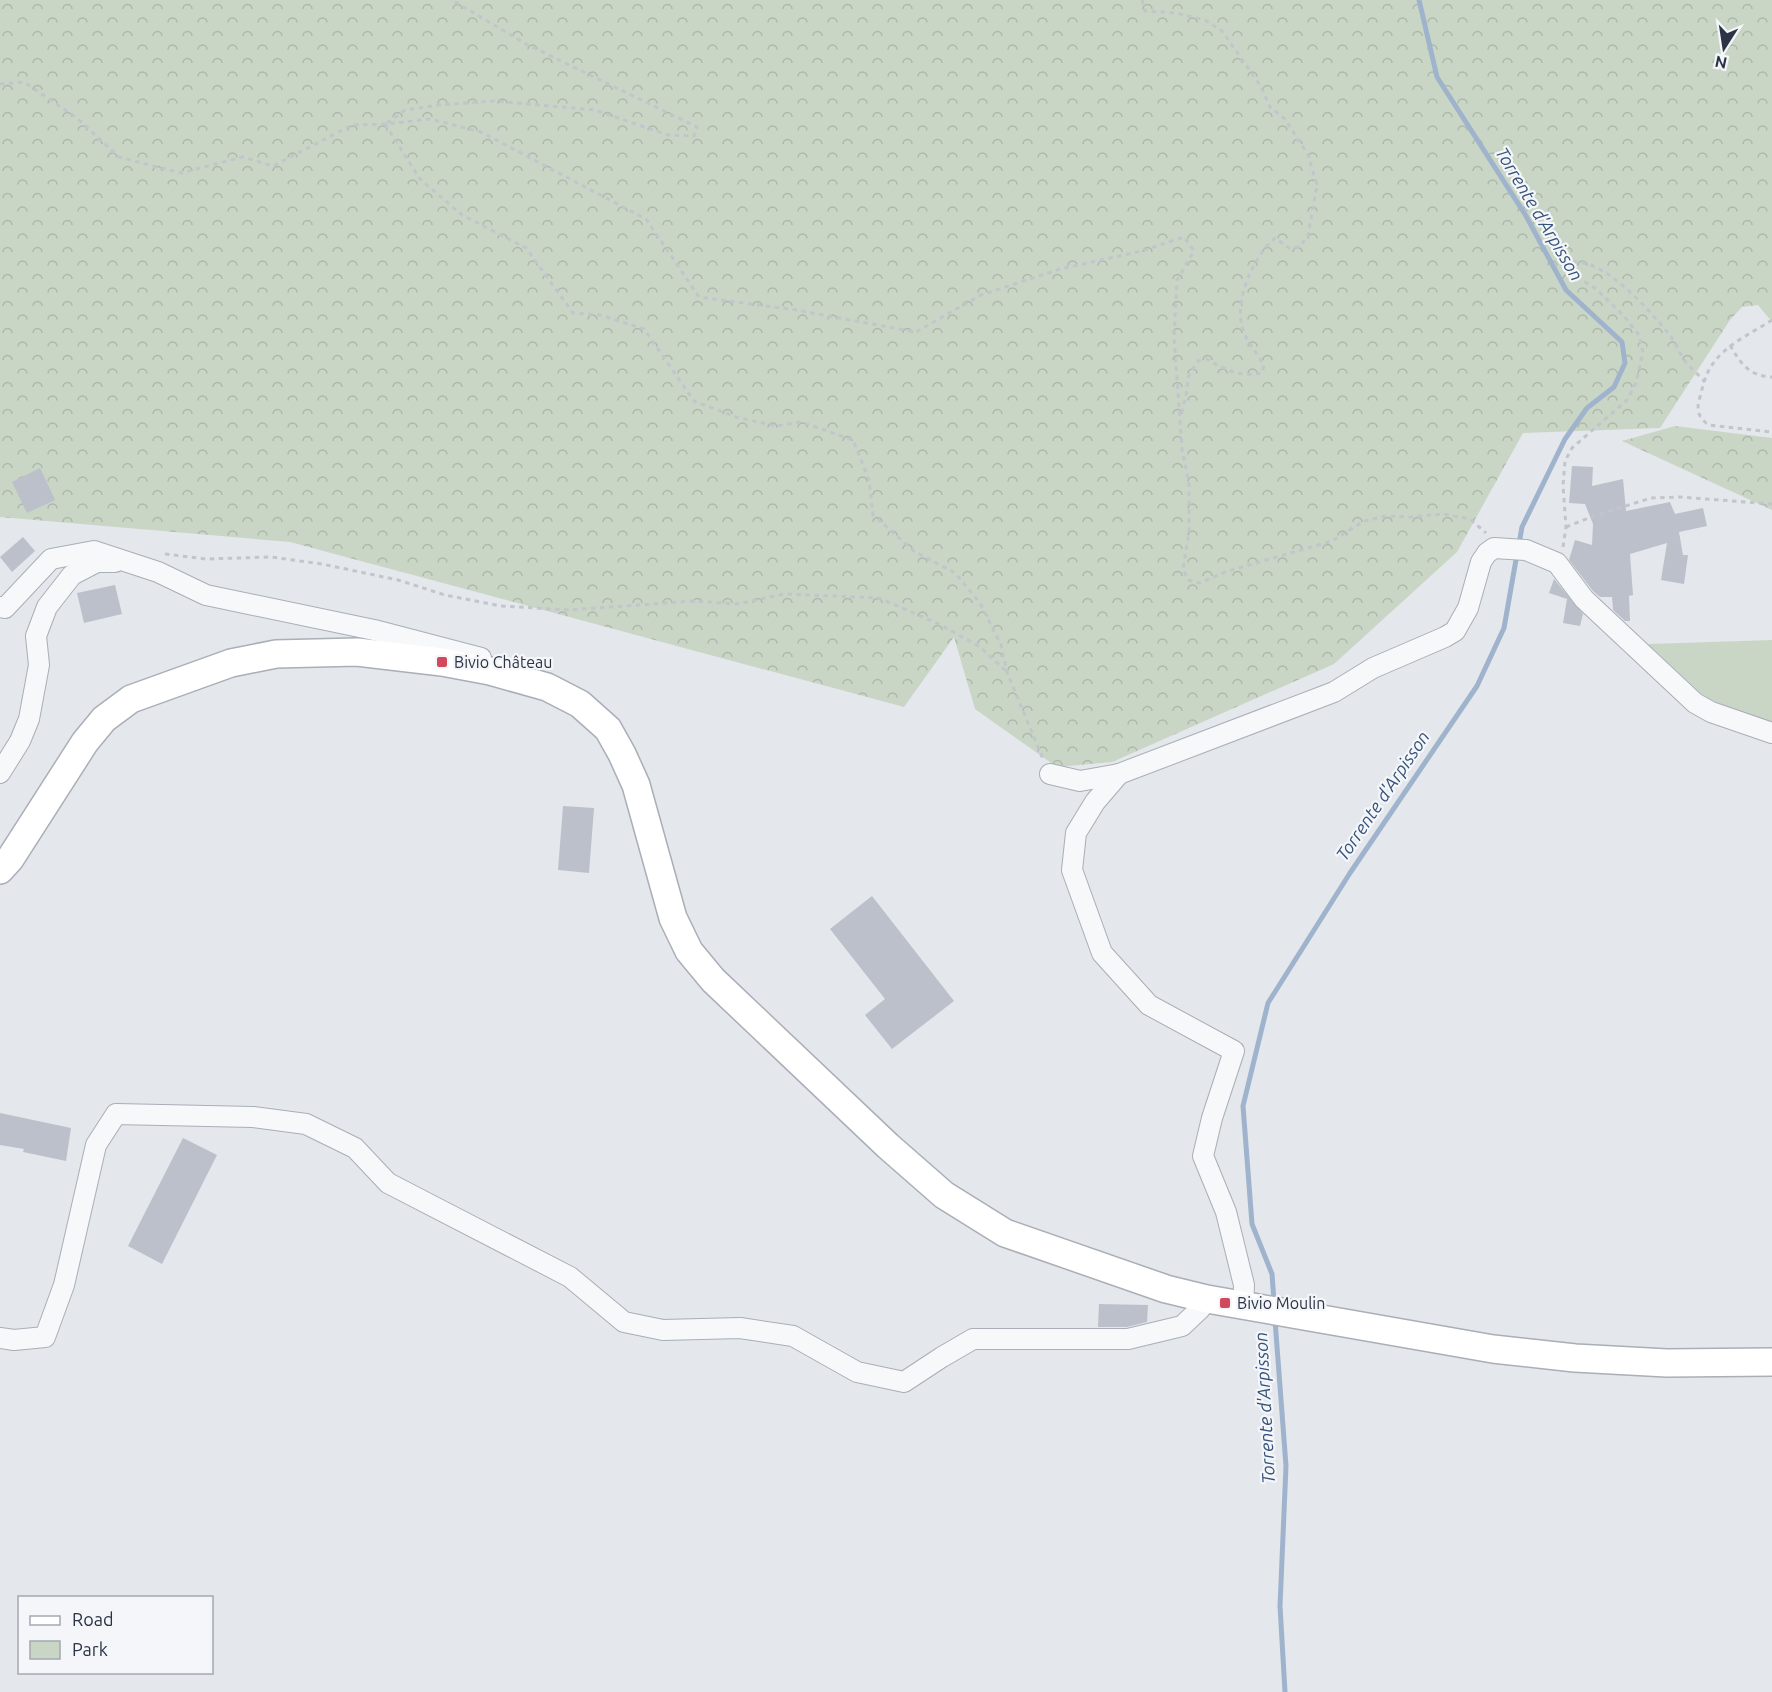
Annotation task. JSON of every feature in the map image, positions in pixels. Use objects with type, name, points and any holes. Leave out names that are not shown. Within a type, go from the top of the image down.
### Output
[{"type":"main road","points":[[0,870],[10,859],[85,742],[104,719],[131,699],[231,663],[276,654],[357,652],[490,671],[548,687],[580,704],[608,729],[622,753],[636,784],[673,918],[689,951],[713,980],[888,1146],[944,1195],[1005,1233],[1166,1289],[1207,1299],[1493,1349],[1575,1358],[1667,1363],[1772,1362]]},
{"type":"street","points":[[1050,774],[1080,781],[1119,774],[1334,692],[1373,668],[1445,638],[1455,631],[1468,609],[1481,562],[1487,553],[1500,548],[1526,550],[1557,563],[1584,599],[1695,703],[1711,712],[1772,734]]},
{"type":"street","points":[[0,607],[4,608],[51,559],[94,551],[158,572],[206,596],[374,630],[476,656],[488,660],[490,671]]},
{"type":"street","points":[[0,773],[20,741],[28,719],[39,665],[36,636],[47,607],[72,575],[97,562],[127,562]]},
{"type":"street","points":[[1119,774],[1095,802],[1076,833],[1072,870],[1102,953],[1149,1005],[1234,1051],[1212,1118],[1203,1156],[1226,1212],[1250,1307]]},
{"type":"street","points":[[0,1338],[14,1340],[45,1337],[64,1285],[96,1145],[116,1114],[253,1117],[306,1124],[355,1148],[388,1183],[570,1277],[624,1322],[663,1330],[740,1328],[793,1336],[857,1372],[904,1382],[973,1340],[1128,1339],[1182,1326],[1207,1299]]},
{"type":"path","points":[[385,124],[405,110],[494,101],[595,110],[668,135],[694,136],[696,127],[526,44],[452,0]]},
{"type":"path","points":[[1142,0],[1145,11],[1176,13],[1205,20],[1222,31],[1260,85],[1270,106],[1285,119],[1308,155],[1317,185],[1308,235],[1300,247],[1289,248],[1275,238],[1262,250],[1248,279],[1240,304],[1242,330],[1264,365],[1262,373],[1242,375],[1207,359],[1198,361],[1188,377],[1180,419]]},
{"type":"path","points":[[0,84],[24,82],[77,118],[119,157],[181,173],[243,157],[273,166],[352,125],[430,119],[481,132],[646,219],[699,297],[796,310],[916,332],[981,295],[1060,269],[1142,250],[1184,237],[1194,251],[1177,280],[1174,337],[1182,449],[1189,483],[1189,532],[1183,569],[1188,580],[1200,583],[1225,572],[1332,541],[1364,521],[1386,516],[1410,517],[1443,514],[1470,519],[1500,548]]},
{"type":"path","points":[[385,124],[420,179],[462,215],[526,248],[573,313],[600,315],[644,330],[694,401],[736,417],[776,426],[801,422],[853,440],[869,480],[873,515],[914,551],[955,573],[980,603],[1001,645],[1007,672],[1050,774]]},
{"type":"path","points":[[1705,382],[1686,362],[1670,336],[1623,286],[1604,270],[1579,260],[1568,262],[1570,269],[1579,278],[1596,289],[1623,315],[1639,335],[1643,352],[1642,365],[1627,400],[1572,448],[1565,461],[1563,485],[1566,527],[1651,498],[1680,497],[1772,504]]},
{"type":"path","points":[[1772,320],[1730,345],[1718,357],[1707,373],[1698,411],[1701,420],[1709,425],[1772,432]]},
{"type":"path","points":[[1730,345],[1738,360],[1747,370],[1758,376],[1772,377]]},
{"type":"path","points":[[162,554],[206,559],[271,557],[322,564],[398,580],[445,595],[501,606],[558,610],[693,601],[736,604],[784,594],[879,598],[941,625],[980,647],[1007,672]]},
{"type":"green space","points":[[0,0],[1772,0],[1772,322],[1758,305],[1742,307],[1730,320],[1660,428],[1523,433],[1457,552],[1334,664],[1112,762],[1057,767],[975,709],[954,637],[904,707],[290,542],[0,517]]},
{"type":"green space","points":[[1675,426],[1772,438],[1772,510],[1622,441]]},
{"type":"green space","points":[[1772,640],[1772,725],[1706,698],[1648,644]]},
{"type":"building","points":[[1572,466],[1593,467],[1592,486],[1623,479],[1626,511],[1670,502],[1675,514],[1703,508],[1707,526],[1679,532],[1683,555],[1688,555],[1684,584],[1661,580],[1667,543],[1630,554],[1633,595],[1629,596],[1630,621],[1625,621],[1613,610],[1612,597],[1600,597],[1593,591],[1569,560],[1575,540],[1592,545],[1593,524],[1585,504],[1569,503]]},
{"type":"building","points":[[40,468],[55,500],[27,513],[12,482]]},
{"type":"building","points":[[23,537],[35,551],[12,572],[0,557]]},
{"type":"building","points":[[1554,579],[1583,614],[1580,626],[1563,623],[1567,599],[1549,593]]},
{"type":"building","points":[[115,585],[122,614],[84,623],[77,593]]},
{"type":"building","points":[[563,806],[594,808],[589,873],[558,870]]},
{"type":"building","points":[[872,896],[954,1001],[892,1049],[865,1015],[885,999],[830,929]]},
{"type":"building","points":[[0,1113],[71,1128],[66,1161],[0,1145]]},
{"type":"building","points":[[183,1138],[217,1155],[162,1264],[128,1246]]},
{"type":"building","points":[[1099,1304],[1148,1305],[1147,1322],[1127,1327],[1098,1327]]},
{"type":"waterway","name":"Torrente d'Arpisson","points":[[1419,0],[1437,77],[1526,216],[1566,290],[1622,342],[1625,363],[1614,387],[1587,408],[1565,439],[1522,527],[1519,544]]},
{"type":"waterway","name":"Torrente d'Arpisson","points":[[1274,1301],[1272,1274],[1252,1224],[1243,1106],[1268,1003],[1350,873],[1477,686],[1504,628],[1517,554]]},
{"type":"waterway","name":"Torrente d'Arpisson","points":[[1275,1320],[1286,1466],[1280,1606],[1285,1692]]},
{"type":"place","name":"Bivio Château","points":[[442,662]]},
{"type":"place","name":"Bivio Moulin","points":[[1225,1303]]}]
